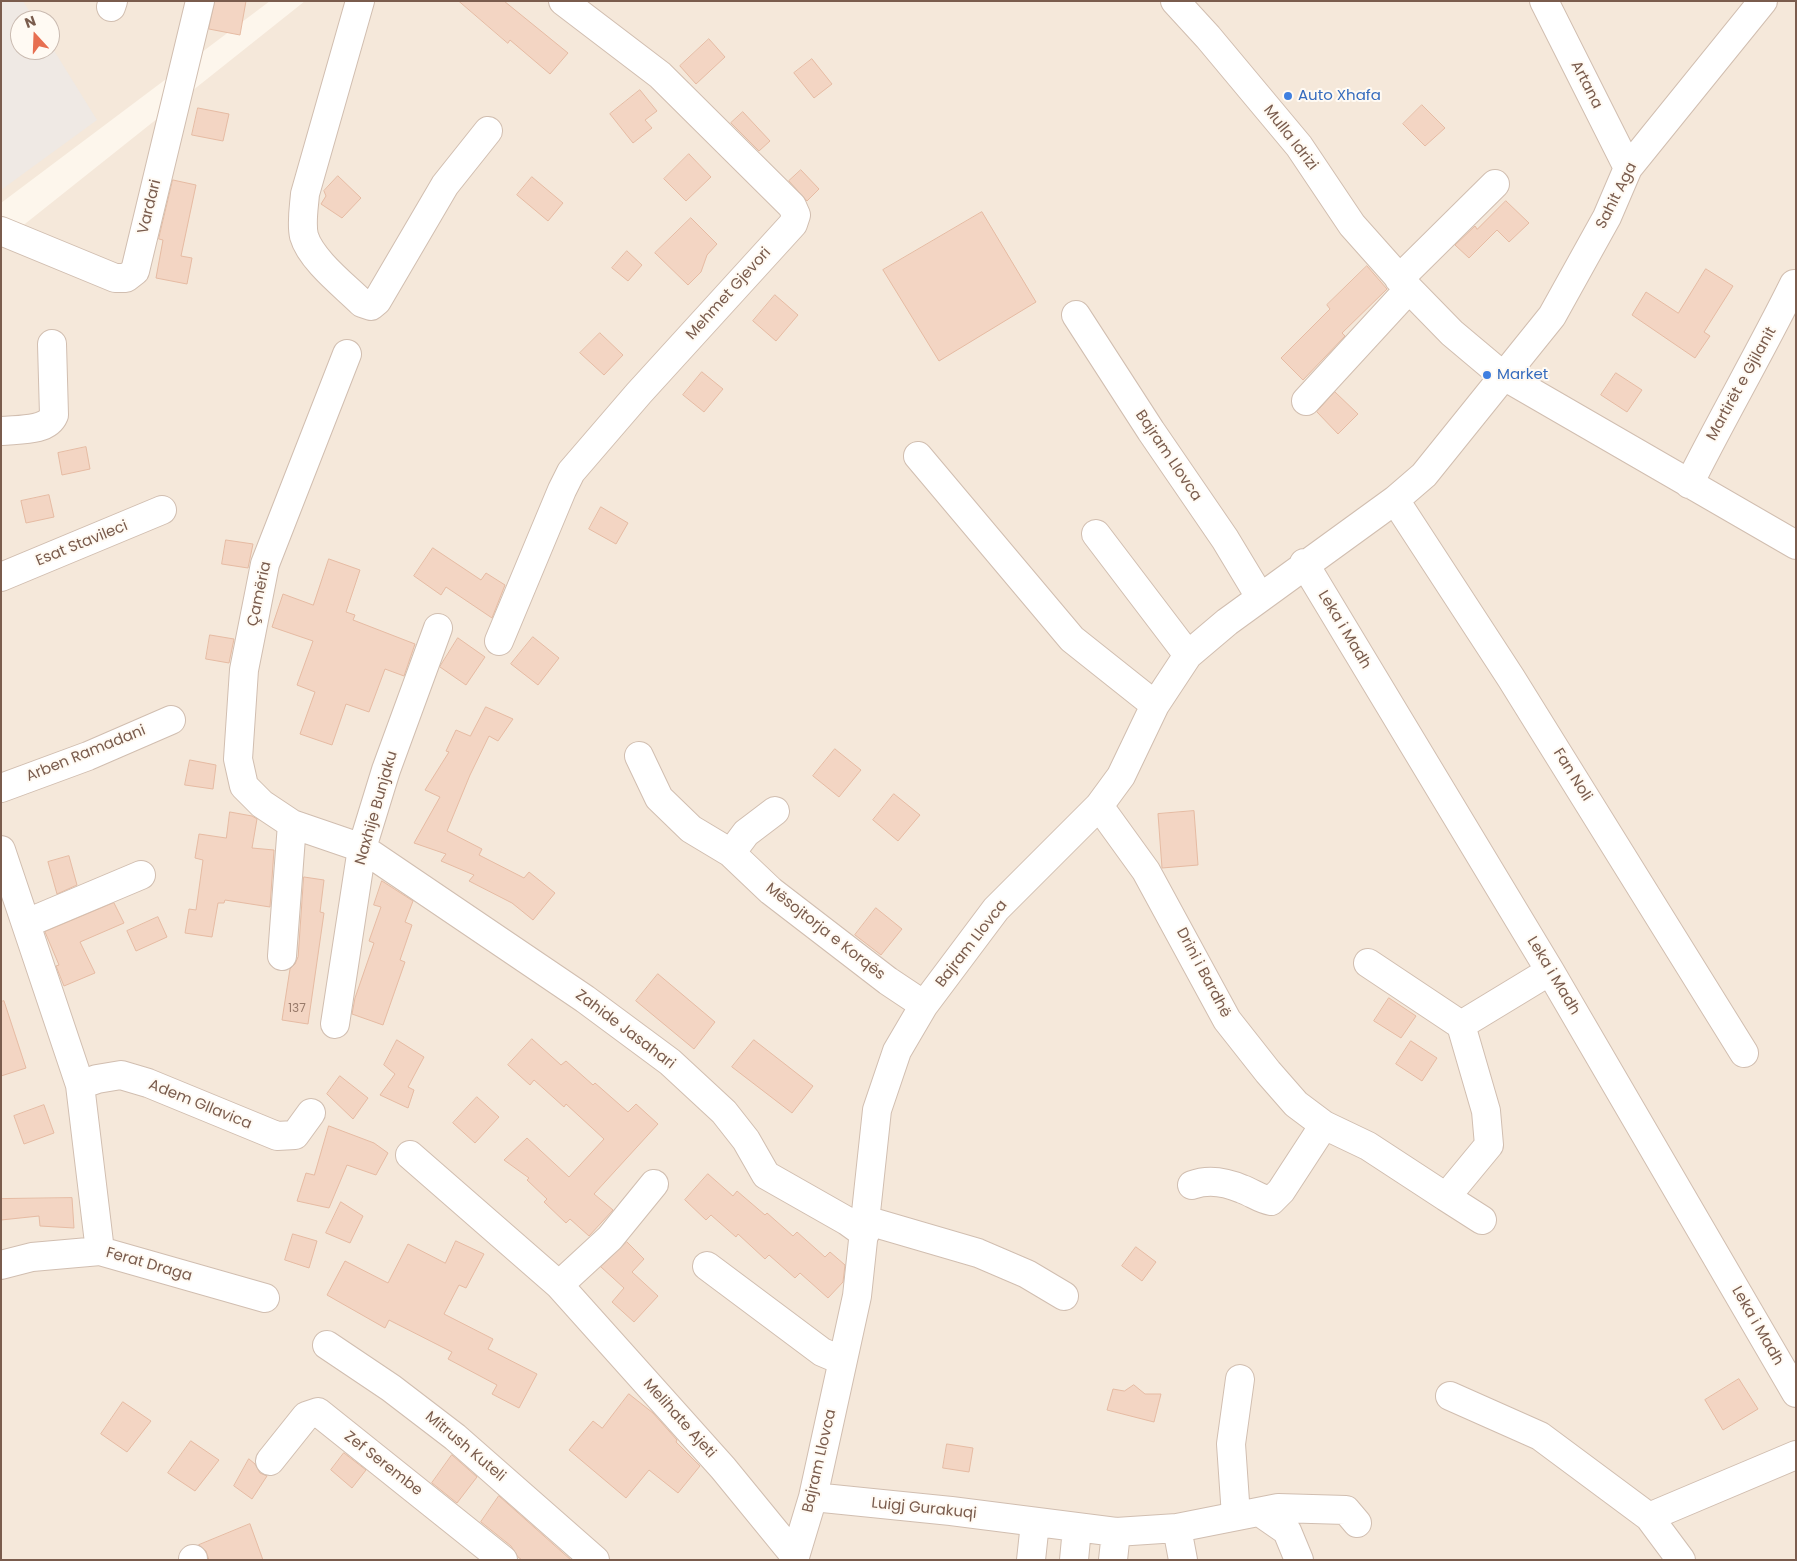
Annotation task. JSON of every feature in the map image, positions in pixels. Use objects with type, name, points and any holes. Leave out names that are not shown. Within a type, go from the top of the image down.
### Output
[{"type":"street","name":"Vardari","points":[[1,230],[115,278],[126,278],[135,271],[200,1]]},
{"type":"street","points":[[360,1],[305,194],[302,217],[304,236],[310,251],[362,303],[371,306],[377,301],[445,185],[488,131]]},
{"type":"street","name":"Mehmet Gjevori","points":[[499,641],[562,490],[572,472],[639,393],[793,224],[796,215],[792,206],[660,75],[563,1]]},
{"type":"street","name":"Mulla Idrizi","points":[[1174,1],[1208,37],[1299,146],[1352,225],[1404,284],[1452,334],[1502,375]]},
{"type":"street","name":"Artana","points":[[1544,1],[1628,168]]},
{"type":"street","name":"Sahit Aga","points":[[1502,375],[1552,316],[1608,217],[1628,168],[1763,1]]},
{"type":"street","points":[[1306,401],[1404,284],[1495,184]]},
{"type":"street","name":"Martirët e Gjilanit","points":[[1689,484],[1719,424],[1762,350],[1794,284]]},
{"type":"street","name":"Bajram Llovca","points":[[1076,315],[1151,431],[1225,539],[1260,597]]},
{"type":"street","points":[[1,431],[46,426],[52,421],[54,415],[52,344]]},
{"type":"street","name":"Çamëria","points":[[347,354],[265,564],[244,670],[238,759],[244,786],[262,804],[292,824],[362,848]]},
{"type":"street","points":[[1502,375],[1796,545]]},
{"type":"street","name":"Bajram Llovca","points":[[794,1558],[813,1497],[841,1360],[857,1296],[877,1110],[897,1051],[924,1005],[996,909],[1099,806],[1121,776],[1155,705],[1188,656],[1304,563],[1395,500],[1424,475],[1502,375]]},
{"type":"street","points":[[918,456],[1072,639],[1155,705]]},
{"type":"street","name":"Fan Noli","points":[[1395,500],[1512,678],[1744,1053]]},
{"type":"street","name":"Esat Stavileci","points":[[1,577],[162,510]]},
{"type":"street","points":[[1096,534],[1188,656]]},
{"type":"street","name":"Leka i Madh","points":[[1304,563],[1550,971],[1796,1393]]},
{"type":"street","name":"Naxhije Bunjaku","points":[[335,1024],[362,848],[386,770],[438,628]]},
{"type":"street","name":"Arben Ramadani","points":[[1,788],[88,756],[171,720]]},
{"type":"street","name":"Mësojtorja e Korqës","points":[[639,756],[659,798],[691,829],[730,853],[771,891],[888,981],[924,1005]]},
{"type":"street","name":"Drini i Bardhë","points":[[1099,806],[1146,871],[1228,1020],[1296,1104],[1324,1125],[1368,1146],[1482,1220]]},
{"type":"street","points":[[730,853],[746,833],[775,811]]},
{"type":"street","points":[[282,956],[292,824]]},
{"type":"street","name":"Zahide Jasahari","points":[[362,848],[585,999],[670,1062],[724,1112],[746,1140],[766,1175],[847,1221],[865,1227]]},
{"type":"street","points":[[1,850],[6,884],[27,923],[80,1085],[100,1251]]},
{"type":"street","points":[[27,923],[141,875]]},
{"type":"street","points":[[1368,963],[1461,1025],[1477,1073],[1486,1111],[1488,1145],[1446,1197]]},
{"type":"street","points":[[1461,1025],[1550,971]]},
{"type":"street","name":"Adem Gllavica","points":[[80,1085],[97,1079],[121,1076],[148,1083],[277,1136],[295,1135],[311,1113]]},
{"type":"street","points":[[1192,1185],[1203,1181],[1227,1184],[1243,1189],[1261,1199],[1271,1201],[1281,1192],[1324,1125]]},
{"type":"street","name":"Melihate Ajeti","points":[[410,1154],[559,1284],[723,1468],[794,1558]]},
{"type":"street","points":[[559,1284],[610,1238],[654,1184]]},
{"type":"street","points":[[865,1227],[978,1253],[1027,1274],[1064,1296]]},
{"type":"street","name":"Ferat Draga","points":[[1,1266],[32,1257],[100,1251],[265,1298]]},
{"type":"street","points":[[707,1266],[822,1352],[841,1360]]},
{"type":"street","name":"Mitrush Kuteli","points":[[327,1345],[391,1388],[455,1437],[595,1560]]},
{"type":"street","points":[[1240,1379],[1232,1444],[1248,1514],[1287,1531],[1299,1560]]},
{"type":"street","points":[[1450,1396],[1540,1436],[1649,1517],[1681,1560]]},
{"type":"street","name":"Zef Serembe","points":[[270,1461],[306,1416],[318,1412],[504,1560]]},
{"type":"street","points":[[1649,1517],[1796,1455]]},
{"type":"street","name":"Luigj Gurakuqi","points":[[813,1497],[951,1510],[1035,1523],[1116,1532],[1177,1528],[1278,1508],[1346,1510],[1357,1523]]},
{"type":"street","points":[[1031,1560],[1035,1523]]},
{"type":"street","points":[[1074,1560],[1078,1528]]},
{"type":"street","points":[[1177,1528],[1183,1560]]},
{"type":"street","points":[[1113,1560],[1116,1532]]},
{"type":"shaded area","points":[[1,1],[270,1],[1,203]]},
{"type":"shaded area","points":[[1,1],[23,1],[29,10],[10,10],[10,60],[60,60],[97,120],[1,190]]},
{"type":"shaded area","points":[[305,1],[1796,1],[1796,1560],[1,1560],[1,243]]},
{"type":"building","points":[[215,1],[246,1],[240,35],[209,29]]},
{"type":"building","points":[[459,1],[504,1],[568,53],[550,74],[510,40],[508,43]]},
{"type":"building","points":[[709,39],[725,57],[696,84],[680,66]]},
{"type":"building","points":[[812,59],[832,84],[814,98],[794,73]]},
{"type":"building","points":[[640,90],[657,111],[645,120],[652,128],[633,143],[610,114]]},
{"type":"building","points":[[1422,105],[1445,128],[1425,146],[1403,124]]},
{"type":"building","points":[[198,108],[229,114],[223,141],[192,135]]},
{"type":"building","points":[[743,112],[770,141],[759,151],[731,123]]},
{"type":"building","points":[[689,154],[711,177],[686,201],[664,179]]},
{"type":"building","points":[[801,170],[819,189],[807,201],[789,181]]},
{"type":"building","points":[[338,176],[361,198],[342,218],[321,204],[326,196],[324,191]]},
{"type":"building","points":[[532,177],[563,203],[548,221],[517,195]]},
{"type":"building","points":[[173,180],[196,185],[181,256],[192,258],[187,284],[156,278],[163,240],[159,239]]},
{"type":"building","points":[[1506,201],[1529,223],[1509,242],[1497,230],[1469,258],[1455,245],[1475,226],[1477,229]]},
{"type":"building","points":[[982,212],[1036,302],[939,361],[883,270]]},
{"type":"building","points":[[691,218],[717,244],[707,255],[701,272],[688,285],[655,253]]},
{"type":"building","points":[[627,251],[642,265],[628,281],[612,268]]},
{"type":"building","points":[[1367,266],[1387,289],[1342,333],[1345,336],[1303,380],[1281,358],[1330,309],[1327,305]]},
{"type":"building","points":[[1706,269],[1733,286],[1704,332],[1710,336],[1695,358],[1632,315],[1646,292],[1678,313]]},
{"type":"building","points":[[775,295],[798,315],[776,341],[753,321]]},
{"type":"building","points":[[600,333],[623,355],[604,375],[580,353]]},
{"type":"building","points":[[702,372],[723,389],[704,412],[683,395]]},
{"type":"building","points":[[1616,373],[1642,390],[1627,412],[1601,395]]},
{"type":"building","points":[[1335,392],[1358,414],[1338,434],[1317,412]]},
{"type":"building","points":[[86,447],[90,469],[62,475],[58,453]]},
{"type":"building","points":[[49,495],[54,517],[26,523],[21,501]]},
{"type":"building","points":[[601,507],[628,523],[616,544],[589,529]]},
{"type":"building","points":[[226,540],[253,544],[248,568],[222,564]]},
{"type":"building","points":[[433,548],[481,580],[486,573],[505,585],[492,618],[446,587],[441,595],[414,576]]},
{"type":"building","points":[[329,559],[360,570],[346,612],[355,615],[353,620],[415,644],[404,676],[385,669],[369,712],[346,704],[332,745],[300,734],[315,692],[297,685],[313,641],[272,627],[283,594],[313,605]]},
{"type":"building","points":[[210,635],[234,639],[229,663],[206,659]]},
{"type":"building","points":[[533,637],[559,658],[538,685],[511,664]]},
{"type":"building","points":[[458,638],[485,657],[466,685],[440,667]]},
{"type":"building","points":[[486,707],[513,719],[498,741],[489,736],[470,775],[447,831],[482,849],[479,855],[524,878],[529,872],[555,893],[533,920],[512,903],[469,881],[474,875],[441,861],[446,854],[414,843],[440,797],[425,790],[449,752],[446,751],[456,730],[470,736]]},
{"type":"building","points":[[835,749],[861,770],[839,797],[813,776]]},
{"type":"building","points":[[190,760],[216,765],[213,789],[185,785]]},
{"type":"building","points":[[894,794],[920,815],[898,841],[873,820]]},
{"type":"building","points":[[1194,811],[1198,865],[1162,868],[1158,814]]},
{"type":"building","points":[[230,812],[252,816],[257,819],[252,848],[274,850],[270,907],[225,900],[224,903],[218,903],[212,937],[185,933],[189,909],[196,910],[203,860],[195,858],[199,834],[226,838]]},
{"type":"building","points":[[69,856],[77,885],[57,894],[48,862]]},
{"type":"building","points":[[304,877],[324,880],[320,912],[324,913],[308,1024],[282,1020],[290,969],[298,957]]},
{"type":"building","points":[[382,881],[413,901],[405,922],[412,925],[400,960],[405,962],[383,1025],[352,1014],[355,998],[374,943],[369,941],[381,907],[374,905]]},
{"type":"building","points":[[114,903],[124,923],[80,942],[95,973],[64,986],[56,966],[59,965],[45,932]]},
{"type":"building","points":[[876,908],[902,929],[881,955],[855,935]]},
{"type":"building","points":[[158,917],[167,937],[136,951],[127,931]]},
{"type":"building","points":[[658,974],[715,1022],[694,1049],[636,1001]]},
{"type":"building","points":[[1389,998],[1416,1016],[1401,1038],[1374,1021]]},
{"type":"building","points":[[4,1001],[26,1068],[1,1076],[1,1002]]},
{"type":"building","points":[[532,1039],[561,1065],[566,1061],[628,1112],[636,1104],[658,1124],[594,1194],[613,1210],[589,1236],[570,1219],[566,1223],[544,1202],[547,1199],[527,1180],[529,1178],[504,1160],[527,1138],[569,1177],[604,1139],[566,1104],[564,1107],[534,1080],[530,1085],[508,1065]]},
{"type":"building","points":[[397,1040],[424,1057],[408,1087],[414,1090],[408,1108],[380,1095],[395,1074],[384,1065]]},
{"type":"building","points":[[754,1040],[813,1086],[792,1113],[732,1067]]},
{"type":"building","points":[[1411,1041],[1437,1058],[1422,1081],[1396,1064]]},
{"type":"building","points":[[340,1076],[368,1098],[353,1119],[327,1094]]},
{"type":"building","points":[[477,1097],[499,1117],[475,1143],[453,1123]]},
{"type":"building","points":[[44,1105],[54,1133],[24,1144],[14,1116]]},
{"type":"building","points":[[329,1126],[374,1143],[388,1153],[376,1175],[347,1165],[329,1208],[297,1201],[306,1173],[314,1175]]},
{"type":"building","points":[[708,1174],[733,1196],[737,1191],[765,1215],[767,1213],[793,1236],[797,1232],[825,1257],[830,1252],[845,1265],[843,1282],[828,1298],[800,1273],[795,1278],[769,1255],[765,1259],[738,1234],[736,1237],[711,1215],[706,1220],[685,1200]]},
{"type":"building","points":[[72,1198],[74,1228],[40,1226],[39,1216],[1,1220],[1,1199]]},
{"type":"building","points":[[341,1202],[363,1216],[350,1243],[326,1233]]},
{"type":"building","points":[[293,1234],[317,1241],[309,1268],[285,1260]]},
{"type":"building","points":[[456,1241],[484,1254],[466,1288],[459,1285],[444,1314],[493,1339],[488,1349],[537,1374],[519,1408],[492,1394],[497,1385],[448,1359],[452,1352],[389,1320],[385,1328],[327,1295],[345,1261],[388,1283],[408,1244],[445,1263]]},
{"type":"building","points":[[627,1242],[644,1259],[632,1272],[658,1296],[634,1322],[612,1302],[624,1288],[601,1267]]},
{"type":"building","points":[[1136,1247],[1156,1262],[1142,1281],[1122,1266]]},
{"type":"building","points":[[1739,1379],[1758,1409],[1723,1430],[1705,1400]]},
{"type":"building","points":[[1134,1385],[1145,1394],[1161,1394],[1154,1422],[1107,1410],[1113,1389],[1124,1391]]},
{"type":"building","points":[[629,1394],[653,1413],[677,1440],[676,1442],[700,1466],[678,1493],[649,1470],[626,1498],[569,1450],[593,1421],[602,1428]]},
{"type":"building","points":[[123,1402],[151,1421],[127,1452],[101,1434]]},
{"type":"building","points":[[191,1441],[219,1460],[195,1491],[168,1473]]},
{"type":"building","points":[[947,1444],[973,1448],[969,1472],[943,1468]]},
{"type":"building","points":[[344,1453],[366,1470],[352,1488],[331,1470]]},
{"type":"building","points":[[452,1455],[477,1477],[457,1503],[432,1483]]},
{"type":"building","points":[[249,1459],[255,1464],[260,1473],[267,1476],[252,1499],[234,1486]]},
{"type":"building","points":[[499,1496],[571,1560],[522,1560],[518,1557],[511,1546],[481,1522]]},
{"type":"building","points":[[250,1524],[263,1560],[209,1560],[206,1551],[199,1545]]},
{"type":"place","name":"Auto Xhafa","points":[[1288,96]]},
{"type":"place","name":"Market","points":[[1487,375]]}]
